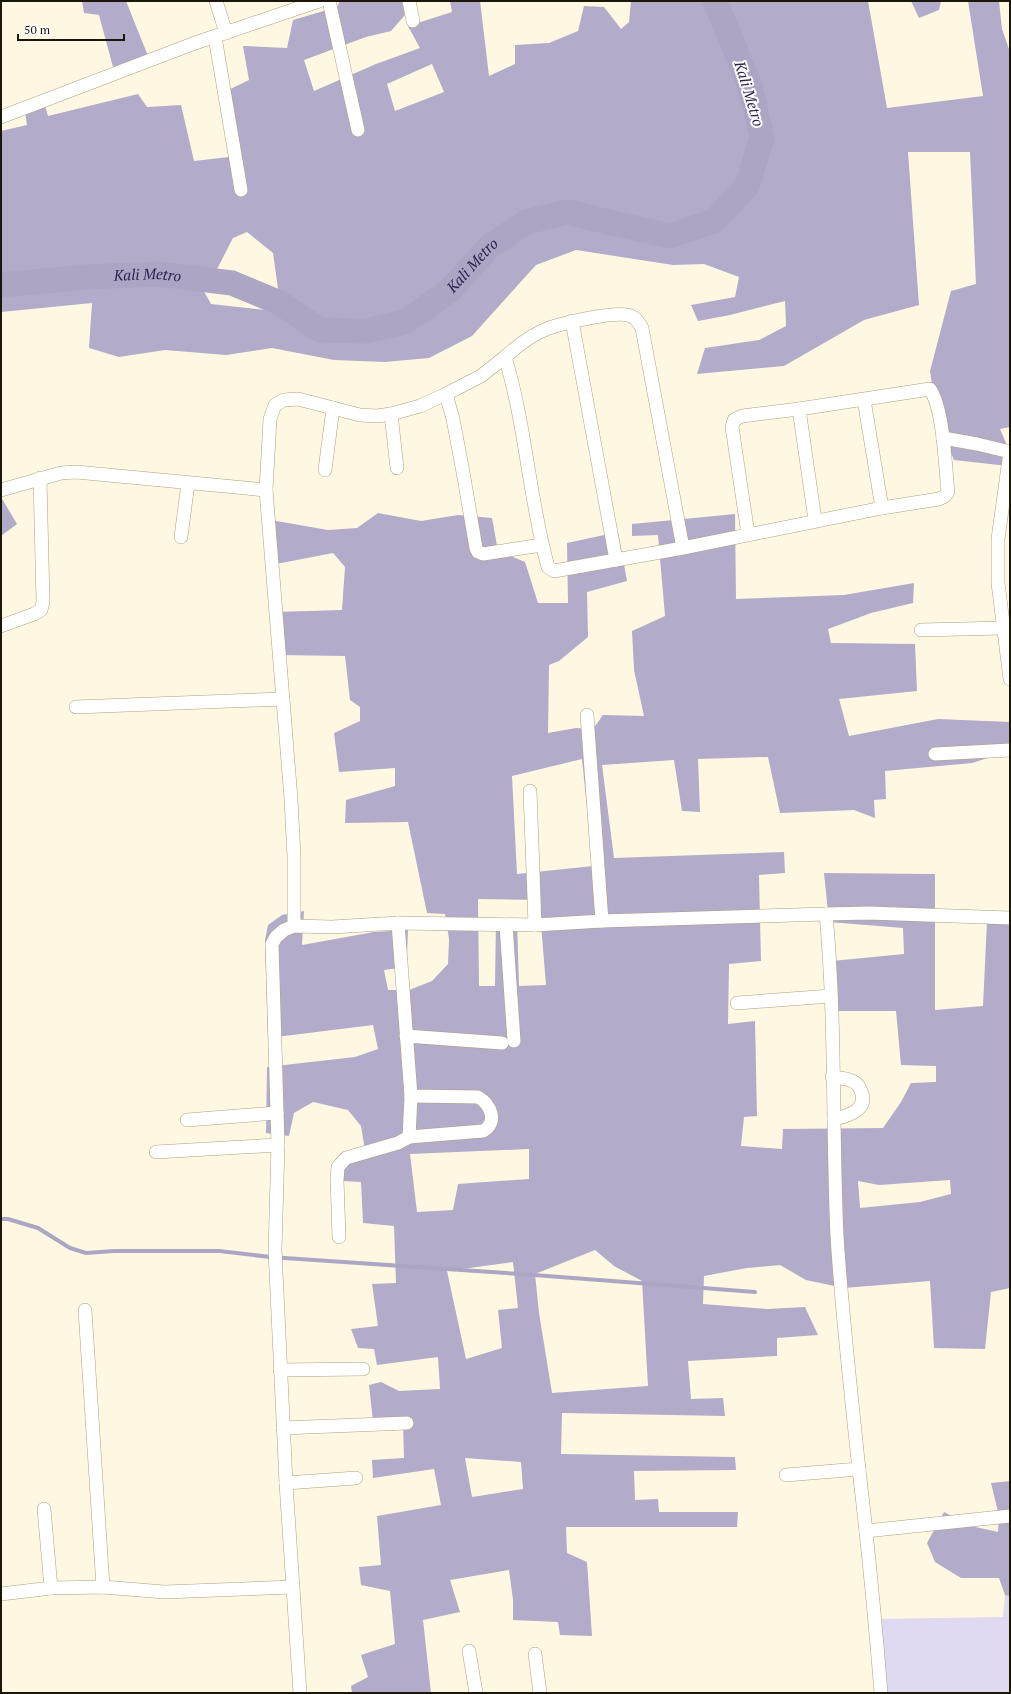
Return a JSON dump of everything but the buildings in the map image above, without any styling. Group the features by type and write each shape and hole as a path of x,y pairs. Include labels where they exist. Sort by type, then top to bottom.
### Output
{"street":[{"path":"216,1 241,190"},
{"path":"1,117 120,71 319,1"},
{"path":"330,1 358,130"},
{"path":"409,1 413,21"},
{"path":"294,926 294,857 266,490 270,419 275,405 284,400 298,399 360,415 377,416 391,414 420,406 481,376 491,370 514,349 548,328 599,317 631,316 637,320 642,328 683,548"},
{"path":"572,322 616,560"},
{"path":"505,357 511,376 522,428 542,545 548,567 554,571 683,548 815,520 939,499 945,496 948,492 943,438 934,396 930,389 864,400 742,416 734,420 732,427 748,534"},
{"path":"446,394 453,418 476,548 478,552 483,554 542,545"},
{"path":"864,400 882,508"},
{"path":"325,470 333,408"},
{"path":"799,409 815,520"},
{"path":"391,414 397,468"},
{"path":"943,438 1010,452 998,539 998,583 1010,679"},
{"path":"1,490 40,478 61,473 76,472 266,490"},
{"path":"1,626 41,610 43,602 40,478"},
{"path":"181,537 188,483"},
{"path":"921,630 1003,628"},
{"path":"76,708 283,699"},
{"path":"587,714 602,921"},
{"path":"935,754 1010,750"},
{"path":"530,791 535,925"},
{"path":"300,1693 286,1483 275,1250 278,1145 272,944 276,937 284,930 294,926 332,927 398,923 535,925 602,921 869,913 1010,918"},
{"path":"826,914 831,996 832,1077 842,1309 882,1693"},
{"path":"398,923 411,1096 409,1136"},
{"path":"406,1036 508,1042 506,924"},
{"path":"736,1003 831,996"},
{"path":"832,1077 854,1082 860,1087 863,1095 862,1103 858,1110 852,1114 834,1119"},
{"path":"339,1237 338,1167 346,1158 398,1143 409,1136 483,1130 490,1126 492,1114 484,1101 478,1097 411,1096"},
{"path":"187,1120 277,1113"},
{"path":"156,1152 278,1145"},
{"path":"85,1310 103,1587"},
{"path":"280,1370 363,1369"},
{"path":"283,1428 407,1423"},
{"path":"786,1475 859,1469"},
{"path":"286,1483 356,1478"},
{"path":"44,1508 51,1588"},
{"path":"866,1532 1010,1516"},
{"path":"1,1591 1,1594 51,1588 103,1587 164,1592 292,1587"},
{"path":"469,1651 476,1693"},
{"path":"535,1654 540,1693"}],"shaded area":[{"path":"82,1 126,1 148,56 113,67 99,15 84,13"},
{"path":"340,1 402,1 405,15 391,31 366,37 304,60 314,91 376,64 420,48 408,26 452,12 450,1 480,1 489,76 515,64 515,45 549,43 578,31 584,6 604,7 621,29 629,22 631,1 868,1 887,108 983,96 968,1 999,1 1002,29 1010,52 1010,427 1000,429 1010,452 1008,466 954,460 938,423 930,371 951,291 976,284 970,152 908,152 919,305 864,320 784,366 697,374 705,348 759,340 786,326 785,301 730,315 698,321 691,305 735,297 739,277 704,264 673,265 576,250 536,265 472,336 429,358 385,362 334,360 272,348 226,355 165,350 119,357 89,348 92,303 1,312 1,131 27,125 24,105 44,102 48,116 138,94 147,107 181,105 194,161 229,157 220,94 249,80 243,46 287,48 293,20 337,7","holes":["432,64 444,92 395,111 387,84","247,232 273,253 280,303 293,313 211,304 197,279 211,281 233,238","402,323 386,333 365,331"]},
{"path":"911,1 941,1 939,10 919,18"},
{"path":"1,497 17,524 1,536"},
{"path":"378,513 421,521 458,515 492,518 498,551 525,562 538,603 568,603 567,543 618,532 627,581 587,592 588,637 559,661 549,665 548,733 576,728 593,729 603,715 644,716 634,670 632,631 665,616 658,535 632,536 632,524 735,514 736,599 844,595 914,583 913,603 871,613 828,629 831,643 915,644 917,691 839,699 849,736 938,719 1010,722 1010,751 972,763 885,771 886,799 874,800 875,818 854,810 780,813 768,757 698,759 700,812 682,811 674,760 602,765 614,858 784,852 785,873 759,875 761,961 729,964 728,1024 755,1021 757,1116 744,1117 741,1146 782,1149 783,1129 883,1128 901,1102 911,1083 936,1082 936,1066 901,1065 896,1011 834,1011 832,961 904,954 903,928 829,922 824,873 935,874 935,1010 983,1006 987,921 1010,916 1010,1288 991,1292 985,1349 934,1348 930,1281 844,1288 806,1280 780,1265 747,1268 704,1276 703,1304 767,1309 805,1307 818,1335 777,1338 777,1356 688,1361 691,1399 723,1398 725,1416 562,1413 561,1454 735,1457 736,1470 634,1471 635,1500 658,1499 659,1512 738,1512 737,1527 566,1527 567,1553 587,1562 592,1636 560,1635 558,1622 513,1620 513,1600 509,1570 450,1580 460,1612 423,1620 431,1693 352,1693 351,1686 368,1677 361,1655 395,1644 390,1591 361,1585 359,1567 381,1565 377,1516 441,1505 434,1469 373,1478 372,1460 404,1458 403,1422 373,1421 369,1385 381,1382 399,1391 440,1389 438,1357 377,1365 374,1349 358,1348 351,1329 378,1326 372,1284 396,1283 394,1226 363,1223 361,1182 342,1181 340,1161 366,1156 361,1126 348,1110 313,1102 294,1113 289,1136 266,1133 267,1067 355,1057 378,1049 373,1025 268,1038 265,940 268,925 282,915 304,911 302,945 374,932 408,930 407,955 399,968 384,970 388,990 409,990 432,981 448,964 449,939 445,914 427,913 408,822 345,823 346,800 395,786 395,768 339,772 334,733 360,721 360,707 350,700 345,656 277,655 274,612 342,610 345,567 333,553 271,565 265,519 328,530 357,528","holes":["582,759 593,866 517,874 512,776","478,899 539,900 546,985 519,986 517,919 496,920 495,986 479,986","529,1149 529,1179 458,1184 453,1210 417,1212 410,1154","950,1180 951,1194 920,1202 860,1208 858,1181 879,1185","595,1250 614,1266 642,1281 648,1386 552,1393 539,1313 535,1274","513,1262 518,1308 498,1310 502,1348 466,1359 447,1271","465,1458 521,1462 523,1489 472,1497"]},
{"path":"1010,1481 1010,1596 1005,1595 999,1578 961,1578 935,1562 927,1543 944,1512 971,1526 998,1532 999,1516 991,1483"},
{"path":"1005,1595 1010,1596 1010,1693 882,1693 876,1619 1003,1617"}],"waterway":[{"name":"Kali Metro","path":"1,285 87,277 158,274 232,283 280,303 320,330 366,331 405,322 449,291 490,246 526,222 568,212 670,236 714,221 747,186 762,137 749,83 715,1"},
{"path":"1,1219 8,1219 38,1228 70,1248 86,1253 114,1251 219,1251 270,1257 755,1292"}]}
